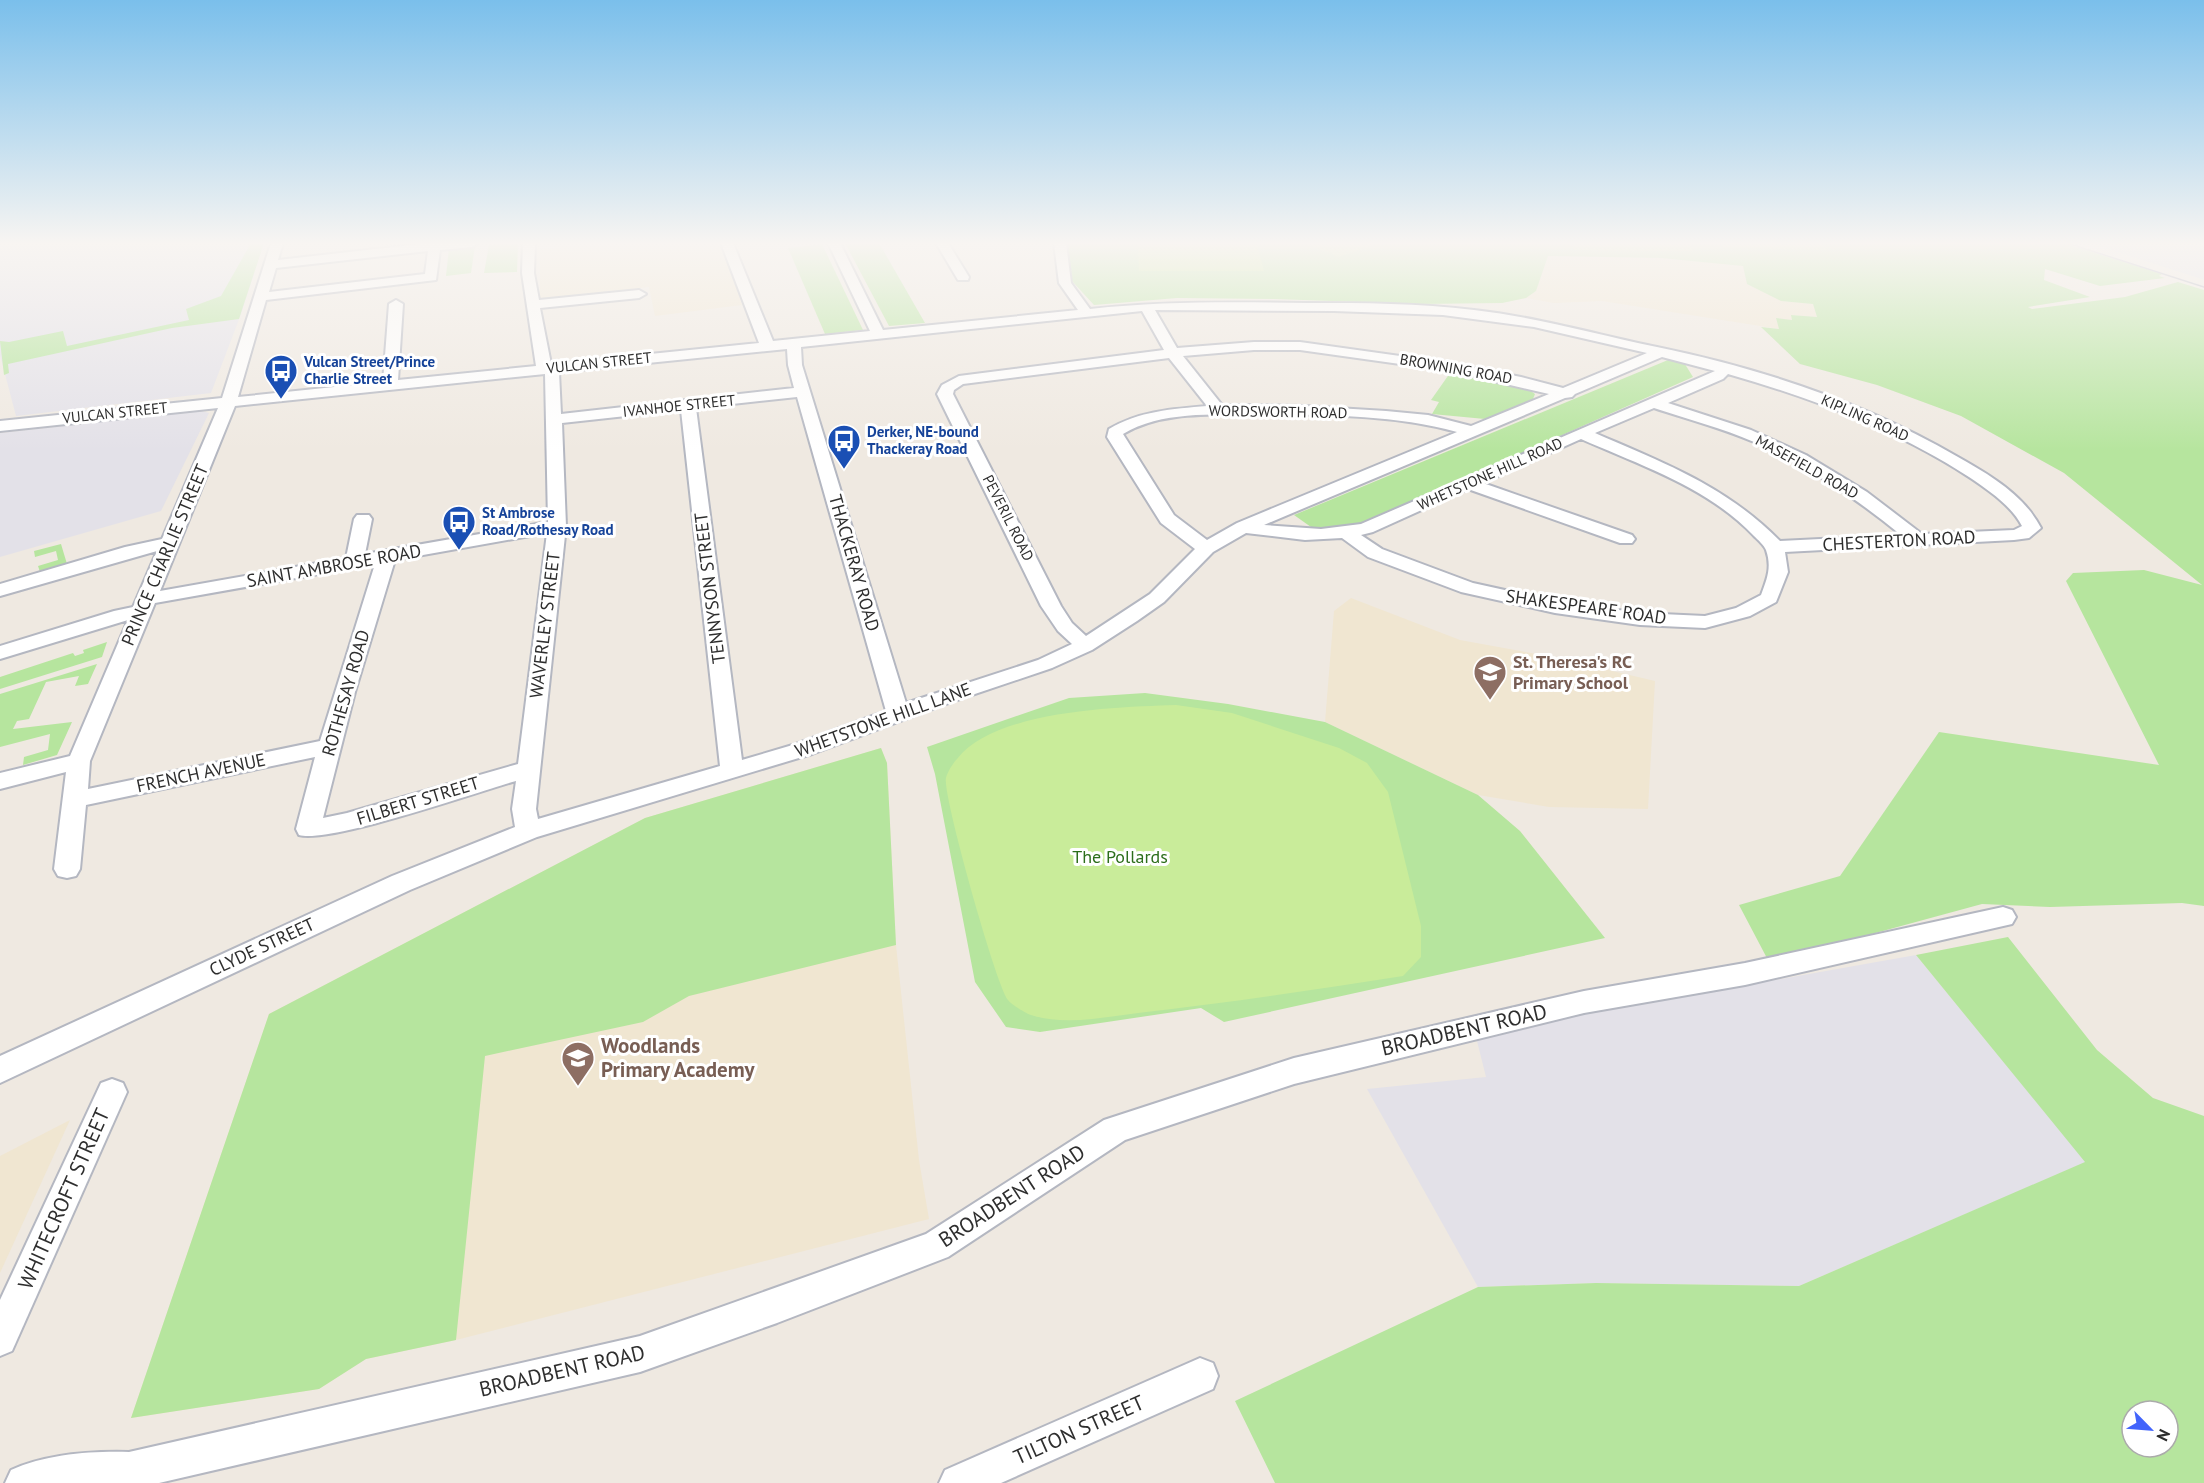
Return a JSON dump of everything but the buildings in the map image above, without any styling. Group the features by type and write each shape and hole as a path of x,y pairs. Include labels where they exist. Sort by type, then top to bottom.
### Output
{"street":[{"name":"PRINCE CHARLIE STREET","path":"67,868 79,761 229,401 257,312"},
{"path":"390,385 395,312"},
{"name":"WAVERLEY STREET","path":"528,831 524,810 557,526 552,372 543,365 535,312"},
{"path":"754,312 767,345"},
{"path":"867,312 878,334"},
{"name":"VULCAN STREET","path":"0,426 1084,312"},
{"path":"1149,312 1173,353 1218,410"},
{"name":"VULCAN STREET","path":"1451,312 1559,328 1662,352"},
{"name":"THACKERAY ROAD","path":"794,342 795,365 898,714"},
{"name":"BROWNING ROAD","path":"951,385 968,377 1173,353 1254,346 1300,346 1450,367 1521,381 1567,394"},
{"path":"1206,548 1243,527 1567,394 1662,352"},
{"name":"KIPLING ROAD","path":"1662,352 1726,368 1838,404 1924,444 1961,465 2011,502 2031,524 2030,531 2023,534"},
{"name":"WHETSTONE HILL ROAD","path":"1243,527 1281,534 1347,533 1367,528 1581,433 1718,376 1726,368"},
{"name":"PEVERIL ROAD","path":"951,385 945,394 1052,606 1065,627 1085,646"},
{"name":"IVANHOE STREET","path":"555,419 803,392"},
{"name":"MASEFIELD ROAD","path":"1653,403 1758,438 1795,457 1877,506 1917,539"},
{"name":"TENNYSON STREET","path":"688,405 732,771"},
{"name":"WORDSWORTH ROAD","path":"1206,548 1167,519 1115,437 1115,432 1126,422 1142,418 1218,410 1314,409 1412,418 1443,423 1474,432"},
{"path":"1581,433 1660,467 1716,496 1753,524 1775,547"},
{"path":"1469,484 1626,539"},
{"path":"354,563 363,519"},
{"name":"SAINT AMBROSE ROAD","path":"0,653 121,615 143,605 557,526"},
{"name":"SHAKESPEARE ROAD","path":"1347,533 1375,553 1468,588 1555,607 1640,619 1705,622 1743,612 1768,598 1779,572 1775,547"},
{"name":"CHESTERTON ROAD","path":"1775,547 2023,534"},
{"path":"0,590 132,551 168,543"},
{"name":"WHETSTONE HILL LANE","path":"528,831 804,749 1045,664 1085,646 1157,598 1206,548"},
{"name":"ROTHESAY ROAD","path":"308,829 329,747 386,558"},
{"name":"FRENCH AVENUE","path":"74,800 329,747"},
{"path":"0,782 79,761"},
{"name":"FILBERT STREET","path":"308,829 347,822 528,769"},
{"name":"CLYDE STREET","path":"0,1070 390,888 528,831"},
{"name":"BROADBENT ROAD","path":"24,1483 92,1470 126,1477 651,1350 777,1306 936,1246 1115,1130 1294,1071 1584,1002 1745,974 2003,916"},
{"name":"WHITECROFT STREET","path":"0,1339 112,1092"},
{"name":"TILTON STREET","path":"958,1483 1200,1376"}],"shaded area":[{"path":"0,312 242,312 211,393 16,416 0,355"},
{"path":"654,312 685,312 655,316"},
{"path":"1673,312 1816,312 1817,317 1792,315 1792,320 1776,318 1779,329"},
{"path":"201,411 209,413 161,511 0,557 0,433"},
{"name":"St. Theresa's RC Primary School","path":"1351,598 1460,640 1553,657 1655,681 1648,809 1549,807 1478,795 1325,722 1334,611"},
{"name":"Woodlands Primary Academy","path":"881,748 887,763 896,945 919,1160 929,1219 456,1340 366,1359 319,1389 131,1418 269,1014 645,818"},
{"path":"1916,955 2086,1162 1799,1286 1596,1283 1478,1287 1367,1089 1486,1077 1475,1033"},
{"path":"70,1120 0,1273 0,1156"}],"green space":[{"path":"187,312 241,312 239,319 172,328 8,364 9,373 4,375 0,341 9,342 63,331 67,346 189,320"},
{"path":"816,312 855,312 863,330 825,334"},
{"path":"882,312 919,312 925,323 889,326"},
{"path":"1816,312 2204,312 2204,906 2182,903 2050,907 1982,904 1769,962 1739,905 1840,876 1939,732 2159,765 2066,581 2073,573 2144,570 2202,585 2064,473 1961,416 1877,385 1800,364 1761,327 1779,329 1776,318 1792,320 1791,315 1817,317"},
{"path":"1668,360 1683,361 1693,377 1364,523 1341,527 1311,527 1294,515"},
{"path":"1450,373 1528,389 1535,394 1533,399 1485,419 1432,414 1439,402 1431,400"},
{"path":"61,544 67,564 40,572 38,566 58,560 56,551 35,557 34,551"},
{"path":"107,642 102,657 0,689 0,677 73,653 75,656 84,653 83,650"},
{"path":"97,664 88,684 75,686 79,676 46,682 29,719 17,721 13,729 72,722 57,755 23,765 24,757 48,750 50,734 0,747 0,694"},
{"name":"The Pollards","path":"1145,693 1228,704 1325,722 1478,795 1520,831 1605,938 1224,1022 1201,1008 1040,1032 1006,1027 975,982 935,774 927,747 1069,698"},
{"name":"The Pollards","path":"1176,705 1232,713 1339,748 1367,763 1388,792 1421,926 1421,957 1403,976 1238,1001 1084,1020 1057,1020 1031,1015 1008,1000 982,929 952,818 946,778 950,768 975,743 999,730 1028,721 1091,710"},
{"name":"Woodlands Primary Academy","path":"881,748 887,763 896,945 689,996 643,1022 485,1056 456,1340 366,1359 319,1389 131,1418 269,1014 645,818"},
{"path":"2008,937 2097,1050 2153,1098 2204,1116 2204,1483 1275,1483 1235,1401 1478,1287 1596,1283 1799,1286 2085,1162 1916,955"}],"place":[{"name":"Vulcan Street/Prince Charlie Street","path":"281,400"},
{"name":"Derker, NE-bound Thackeray Road","path":"844,470"},
{"name":"St Ambrose Road/Rothesay Road","path":"459,551"},
{"name":"St. Theresa's RC Primary School","path":"1490,701"},
{"name":"Woodlands Primary Academy","path":"578,1087"}]}
